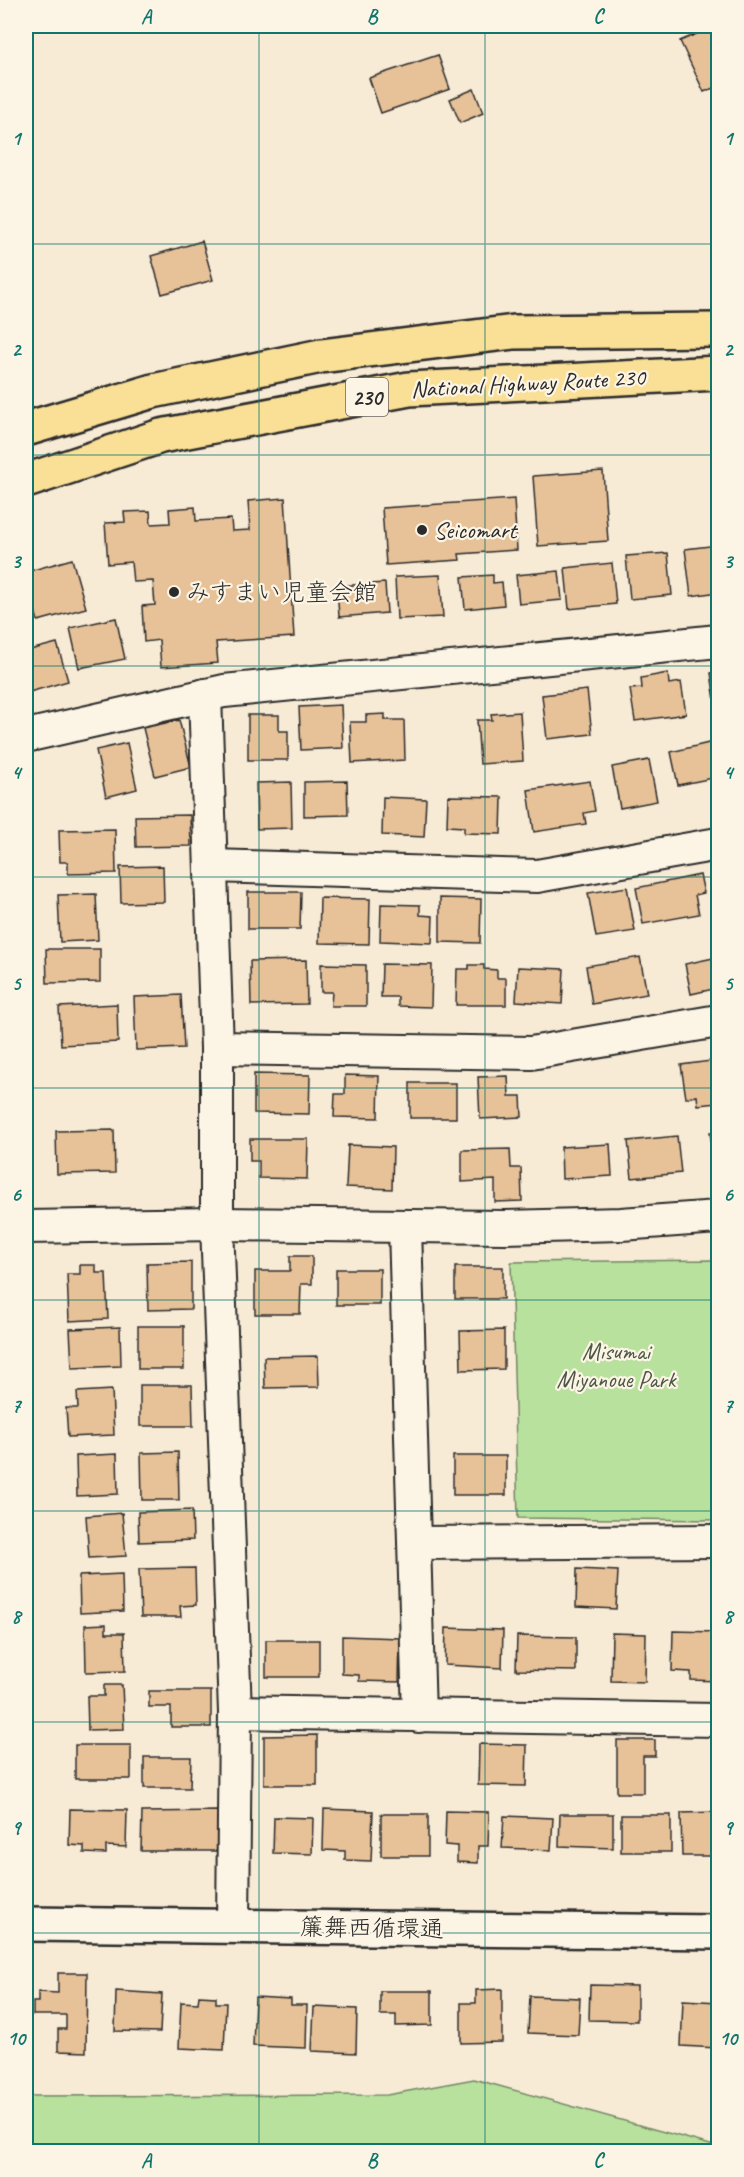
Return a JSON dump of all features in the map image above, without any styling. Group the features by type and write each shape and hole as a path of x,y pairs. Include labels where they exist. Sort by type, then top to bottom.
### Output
{"highway":[{"name":"National Highway Route 230","path":"26,429 153,391 321,356 514,332 718,330"},
{"name":"National Highway Route 230","path":"26,481 161,436 409,389 718,373"}],"street":[{"path":"26,736 224,691 718,641"},
{"path":"205,695 217,1048 217,1224 235,1712 233,1926"},
{"path":"211,866 537,876 718,844"},
{"path":"217,1048 531,1053 718,1021"},
{"path":"26,1227 217,1224 405,1227 621,1224 718,1217"},
{"path":"405,1227 419,1716"},
{"path":"415,1543 718,1541"},
{"path":"235,1712 718,1720"},
{"name":"簾舞西循環通","path":"26,1924 718,1932"}],"green space":[{"name":"Misumai Miyanoue Park","path":"718,1260 718,1520 518,1518 511,1262"},
{"path":"474,2079 718,2147 718,2151 26,2151 26,2096 387,2095"}],"building":[{"path":"711,28 718,45 718,86 704,92 680,41"},
{"path":"438,55 450,89 381,113 369,78"},
{"path":"474,89 483,113 460,123 450,99"},
{"path":"202,241 213,280 162,294 151,256"},
{"path":"603,471 608,541 538,546 533,476"},
{"path":"285,498 294,637 216,642 218,663 161,667 159,640 144,642 142,606 155,605 153,581 133,582 131,562 108,564 105,523 125,522 124,512 150,511 151,524 170,523 169,509 195,507 196,521 231,519 232,531 250,530 248,501"},
{"path":"514,499 517,550 459,554 460,560 386,565 382,508"},
{"path":"718,545 718,592 691,596 685,549"},
{"path":"668,553 672,595 630,599 626,556"},
{"path":"72,559 86,608 38,621 26,580 26,572"},
{"path":"612,563 616,604 569,609 565,568"},
{"path":"559,571 562,600 519,604 516,575"},
{"path":"440,575 443,617 397,619 395,577"},
{"path":"493,575 493,583 502,582 504,605 465,609 462,577"},
{"path":"385,583 387,613 339,617 337,586"},
{"path":"116,618 125,659 79,668 70,628"},
{"path":"57,643 68,681 26,693 26,651"},
{"path":"718,672 718,722 711,673"},
{"path":"668,673 669,684 681,682 686,714 635,721 630,689 642,688 641,678"},
{"path":"587,690 592,734 547,739 542,695"},
{"path":"341,705 343,748 301,750 299,707"},
{"path":"520,712 523,761 480,764 477,720 492,720 491,714"},
{"path":"385,714 385,720 404,720 405,760 352,763 350,722 366,722 366,715"},
{"path":"248,715 279,715 279,731 288,731 288,760 248,760"},
{"path":"179,720 191,767 155,776 143,728"},
{"path":"713,742 718,777 678,785 671,752"},
{"path":"127,743 137,789 106,797 96,750"},
{"path":"649,760 657,801 620,808 612,767"},
{"path":"347,781 348,815 304,816 304,782"},
{"path":"590,781 595,811 584,813 586,824 534,832 528,790"},
{"path":"291,782 292,828 257,829 256,783"},
{"path":"448,796 502,797 501,834 464,833 464,827 447,826"},
{"path":"383,797 426,799 424,837 382,835"},
{"path":"190,815 191,846 136,847 135,816"},
{"path":"115,829 116,873 68,874 68,862 60,862 59,830"},
{"path":"163,866 164,902 121,903 120,867"},
{"path":"700,875 704,893 695,895 699,914 643,924 636,888"},
{"path":"627,887 635,931 596,937 588,893"},
{"path":"248,892 301,892 300,929 248,929"},
{"path":"96,894 98,940 60,942 58,895"},
{"path":"320,898 370,899 369,944 319,943"},
{"path":"440,898 481,899 480,943 440,942"},
{"path":"381,904 420,905 420,915 433,916 432,943 380,941"},
{"path":"46,949 100,949 100,982 47,983"},
{"path":"640,957 647,994 592,1004 586,966"},
{"path":"718,957 718,988 691,994 685,964"},
{"path":"306,960 307,1004 251,1005 250,961"},
{"path":"321,964 366,965 366,1006 331,1006 332,992 321,992"},
{"path":"382,964 432,965 431,1007 398,1006 398,997 381,997"},
{"path":"469,965 484,965 484,969 497,970 497,978 506,978 506,1005 456,1005 457,969 469,969"},
{"path":"518,967 564,969 562,1004 516,1001"},
{"path":"181,995 184,1048 136,1050 134,997"},
{"path":"117,1004 118,1042 61,1045 59,1007"},
{"path":"718,1060 718,1103 698,1105 697,1096 686,1098 681,1065"},
{"path":"254,1074 310,1075 309,1114 254,1113"},
{"path":"345,1075 379,1076 378,1118 334,1117 335,1094 345,1094"},
{"path":"508,1076 509,1096 521,1096 522,1117 480,1119 478,1077"},
{"path":"410,1083 456,1083 456,1118 410,1118"},
{"path":"114,1130 115,1173 57,1174 56,1131"},
{"path":"718,1131 718,1171 715,1171 710,1132"},
{"path":"677,1136 681,1173 632,1178 628,1141"},
{"path":"250,1139 308,1139 307,1179 259,1178 259,1161 250,1161"},
{"path":"610,1144 612,1176 562,1179 561,1147"},
{"path":"348,1145 393,1147 392,1189 346,1187"},
{"path":"510,1149 511,1168 521,1168 522,1201 495,1202 495,1180 462,1182 462,1150"},
{"path":"290,1256 312,1256 312,1284 301,1284 300,1314 255,1314 255,1271 290,1271"},
{"path":"191,1262 191,1309 148,1310 147,1263"},
{"path":"80,1265 96,1265 96,1273 106,1273 108,1319 69,1321 67,1274 80,1274"},
{"path":"455,1267 503,1267 503,1299 455,1299"},
{"path":"336,1269 380,1269 380,1305 336,1305"},
{"path":"138,1326 184,1326 184,1369 138,1369"},
{"path":"120,1327 121,1366 72,1368 70,1329"},
{"path":"504,1330 504,1369 461,1370 460,1331"},
{"path":"318,1356 319,1387 265,1388 264,1357"},
{"path":"140,1385 192,1385 193,1426 140,1426"},
{"path":"112,1390 114,1435 68,1437 66,1408 78,1408 77,1392"},
{"path":"178,1452 179,1500 142,1500 141,1453"},
{"path":"117,1454 118,1494 77,1496 76,1456"},
{"path":"453,1456 506,1456 506,1495 453,1495"},
{"path":"192,1510 193,1540 139,1542 138,1512"},
{"path":"122,1513 126,1556 89,1558 86,1516"},
{"path":"195,1568 196,1605 180,1606 181,1617 141,1617 139,1569"},
{"path":"577,1569 618,1571 616,1609 576,1607"},
{"path":"122,1574 123,1611 80,1613 79,1576"},
{"path":"106,1624 106,1633 124,1633 125,1671 86,1672 85,1625"},
{"path":"446,1628 503,1630 502,1668 445,1665"},
{"path":"673,1631 718,1632 718,1681 691,1680 691,1672 672,1671"},
{"path":"612,1633 646,1634 645,1682 611,1681"},
{"path":"342,1636 400,1638 399,1682 359,1681 359,1675 342,1674"},
{"path":"517,1636 576,1637 576,1671 516,1670"},
{"path":"266,1640 319,1640 319,1677 266,1677"},
{"path":"104,1685 122,1685 124,1729 88,1730 87,1696 104,1696"},
{"path":"149,1691 211,1691 211,1727 171,1727 171,1707 149,1707"},
{"path":"317,1735 317,1785 264,1785 264,1736"},
{"path":"617,1740 655,1740 655,1756 643,1756 643,1793 617,1793"},
{"path":"479,1744 527,1745 526,1786 478,1785"},
{"path":"75,1745 131,1745 131,1779 75,1779"},
{"path":"144,1757 191,1757 190,1788 144,1788"},
{"path":"70,1809 127,1810 126,1847 106,1846 106,1854 84,1853 84,1846 69,1845"},
{"path":"324,1809 373,1811 371,1861 345,1860 345,1851 323,1850"},
{"path":"218,1811 218,1851 141,1851 142,1812"},
{"path":"446,1811 489,1812 488,1846 478,1846 478,1863 457,1862 457,1846 445,1845"},
{"path":"718,1812 718,1856 682,1856 681,1813"},
{"path":"381,1814 428,1814 428,1856 381,1856"},
{"path":"560,1814 613,1814 613,1848 559,1846"},
{"path":"621,1815 671,1815 671,1852 621,1852"},
{"path":"504,1816 553,1818 551,1850 502,1848"},
{"path":"274,1817 313,1818 312,1854 273,1853"},
{"path":"58,1973 87,1973 86,2052 58,2051 58,2029 66,2029 66,2015 33,2015 33,2002 38,2002 38,1992 58,1993"},
{"path":"590,1985 637,1986 637,2021 589,2020"},
{"path":"502,1989 502,2042 461,2043 461,2003 476,2003 476,1990"},
{"path":"116,1991 162,1994 160,2032 115,2031"},
{"path":"380,1991 432,1991 432,2025 396,2026 396,2015 380,2015"},
{"path":"199,1996 216,1997 216,2003 226,2003 224,2050 179,2048 181,2002 198,2003"},
{"path":"530,1996 580,1998 578,2035 528,2033"},
{"path":"255,1997 291,1999 291,2005 307,2005 306,2048 253,2046"},
{"path":"683,2000 718,2002 717,2048 681,2046"},
{"path":"314,2007 357,2009 356,2053 312,2051"}],"place":[{"name":"Seicomart","path":"422,530"},
{"name":"みすまい児童会館","path":"174,592"}]}
